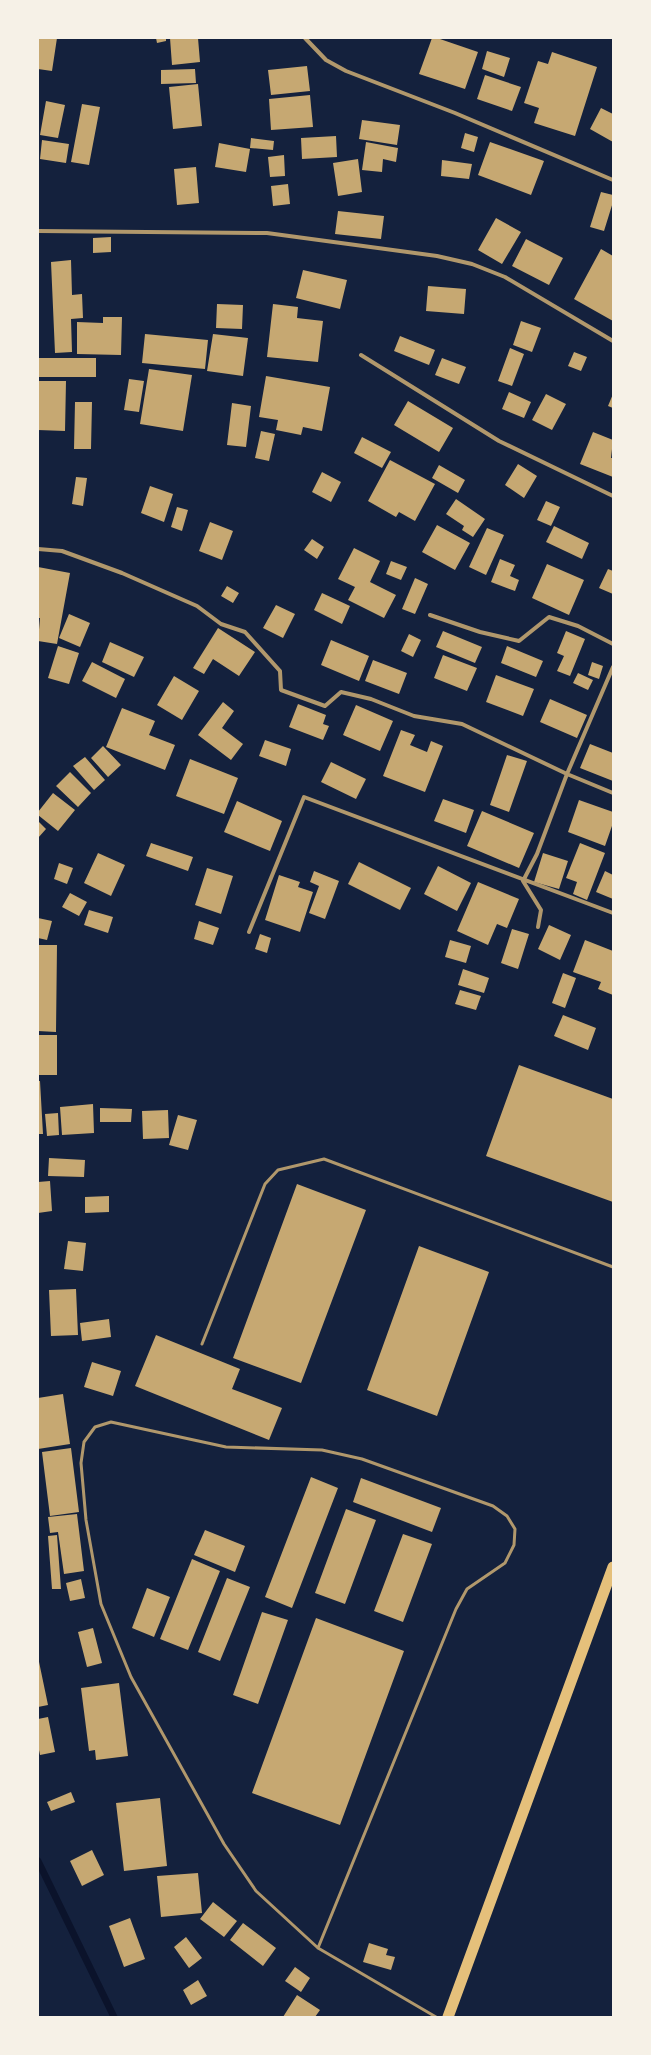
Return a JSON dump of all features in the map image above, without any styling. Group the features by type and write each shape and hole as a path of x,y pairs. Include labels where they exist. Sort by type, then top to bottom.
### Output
{"highway":[{"path":"448,2017 613,1567"}],"street":[{"path":"305,38 326,60 346,71 456,113 613,180"},
{"path":"38,231 267,233 437,256 472,264 505,277 613,341"},
{"path":"361,355 499,441 613,496"},
{"path":"38,549 62,551 122,573 197,606 221,624 245,632 280,671 280,690 325,706 341,692 371,699 414,716 462,724 567,774 613,792"},
{"path":"430,615 480,632 519,641 549,617 578,626 613,644"},
{"path":"523,881 537,854 567,774 613,667"},
{"path":"249,932 304,797 613,914"},
{"path":"523,881 541,910 538,927"}],"lane":[{"path":"202,1344 265,1184 278,1170 324,1159 613,1267"},
{"path":"318,1948 456,1609 467,1589 505,1563 514,1545 515,1529 507,1516 493,1506 362,1459 322,1450 226,1447 111,1422 95,1427 84,1442 81,1463 86,1520 100,1604 131,1677 224,1844 256,1891 318,1948 436,2017"}],"building":[{"path":"38,38 57,38 52,71 38,69"},
{"path":"156,38 166,38 166,41 157,43"},
{"path":"170,38 198,38 200,62 172,65"},
{"path":"432,38 437,38 478,52 465,89 419,74"},
{"path":"487,51 510,58 504,77 482,69"},
{"path":"552,52 597,67 575,136 534,123 539,108 524,103 538,61 548,64"},
{"path":"307,66 310,91 271,95 268,70"},
{"path":"195,69 196,83 161,84 161,70"},
{"path":"485,75 521,87 512,111 477,99"},
{"path":"198,84 202,126 173,129 169,87"},
{"path":"310,95 313,127 271,130 269,99"},
{"path":"46,101 65,105 58,138 40,135"},
{"path":"82,104 100,107 89,165 71,162"},
{"path":"601,108 613,114 613,142 590,129"},
{"path":"362,120 400,125 397,145 359,139"},
{"path":"465,133 478,137 474,152 461,148"},
{"path":"336,136 337,157 302,159 301,138"},
{"path":"251,138 274,141 273,150 250,148"},
{"path":"42,140 69,144 66,163 40,159"},
{"path":"366,142 398,148 396,162 383,159 382,172 362,170"},
{"path":"490,142 544,161 531,195 478,175"},
{"path":"219,143 250,149 246,172 215,167"},
{"path":"284,155 285,176 270,177 268,157"},
{"path":"358,159 362,192 338,196 333,163"},
{"path":"442,160 472,164 469,179 441,176"},
{"path":"196,167 199,203 177,205 174,169"},
{"path":"288,184 290,204 273,206 271,186"},
{"path":"601,192 613,195 613,202 604,231 590,227"},
{"path":"338,211 384,216 381,239 335,234"},
{"path":"496,218 521,232 502,264 478,250"},
{"path":"111,237 111,252 93,253 93,238"},
{"path":"526,239 563,258 549,285 512,266"},
{"path":"601,249 613,256 613,321 574,299"},
{"path":"71,260 72,295 82,294 83,318 71,319 72,352 55,353 51,262"},
{"path":"303,270 347,280 340,309 296,298"},
{"path":"428,286 466,289 464,314 426,311"},
{"path":"217,304 243,305 242,329 216,328"},
{"path":"273,304 298,307 297,318 323,321 318,362 267,357"},
{"path":"103,317 122,317 121,355 77,354 77,322 103,323"},
{"path":"521,321 541,328 532,352 513,345"},
{"path":"145,334 208,340 205,369 142,363"},
{"path":"213,334 248,338 243,376 207,371"},
{"path":"400,336 435,350 429,365 394,351"},
{"path":"510,348 524,354 512,386 498,381"},
{"path":"574,352 587,357 581,371 568,366"},
{"path":"38,358 96,358 96,377 38,377"},
{"path":"442,358 466,367 459,384 435,375"},
{"path":"149,369 192,375 183,431 140,424"},
{"path":"266,376 330,387 322,431 303,427 301,435 276,430 278,420 259,417"},
{"path":"129,379 144,381 139,412 124,410"},
{"path":"38,381 66,381 65,431 38,430"},
{"path":"509,392 531,402 524,418 502,409"},
{"path":"546,394 566,404 552,430 532,420"},
{"path":"613,394 613,408 608,406"},
{"path":"408,401 453,428 439,452 394,425"},
{"path":"75,402 92,402 91,449 74,449"},
{"path":"232,403 251,406 246,447 227,445"},
{"path":"261,431 275,434 269,461 255,458"},
{"path":"593,432 613,440 611,458 613,458 613,477 580,464"},
{"path":"362,437 391,452 382,468 354,453"},
{"path":"390,460 435,484 415,521 399,512 396,517 368,501"},
{"path":"518,464 537,476 524,498 505,485"},
{"path":"439,465 465,480 458,493 432,478"},
{"path":"322,472 341,482 331,502 312,492"},
{"path":"76,477 87,478 83,506 72,504"},
{"path":"150,486 173,494 164,522 141,513"},
{"path":"456,499 485,519 473,537 462,530 464,526 446,514"},
{"path":"546,501 560,507 551,526 537,520"},
{"path":"177,507 188,510 182,531 171,527"},
{"path":"210,522 233,531 222,560 199,551"},
{"path":"437,525 470,543 455,570 422,552"},
{"path":"554,526 589,543 582,559 546,542"},
{"path":"487,528 504,535 486,575 469,567"},
{"path":"312,539 324,547 317,559 304,550"},
{"path":"354,548 380,561 370,582 396,595 384,618 348,600 355,587 338,579"},
{"path":"500,559 515,565 510,576 519,580 515,591 491,582"},
{"path":"391,561 407,567 401,580 386,574"},
{"path":"547,564 584,580 569,615 532,598"},
{"path":"38,567 70,573 57,644 38,641 40,618 38,618"},
{"path":"608,569 613,571 613,594 599,588"},
{"path":"415,578 428,584 415,614 402,609"},
{"path":"227,586 239,593 233,603 221,596"},
{"path":"322,593 350,606 342,624 314,610"},
{"path":"276,605 295,614 283,638 263,628"},
{"path":"69,614 90,623 80,647 59,638"},
{"path":"218,628 255,652 239,676 213,659 204,674 193,668"},
{"path":"443,631 482,647 475,663 436,647"},
{"path":"566,631 585,639 570,676 557,671 564,656 557,653"},
{"path":"409,634 421,640 413,657 401,651"},
{"path":"331,640 369,656 359,681 321,665"},
{"path":"110,642 144,657 134,677 102,662"},
{"path":"58,646 79,653 69,684 48,678"},
{"path":"507,646 543,661 536,677 501,663"},
{"path":"443,655 477,668 467,691 434,678"},
{"path":"373,660 407,673 399,694 365,681"},
{"path":"92,662 125,679 116,698 82,681"},
{"path":"592,662 603,666 599,679 588,675"},
{"path":"578,673 593,680 588,690 573,683"},
{"path":"496,675 534,689 523,716 486,702"},
{"path":"174,676 199,691 182,720 157,705"},
{"path":"550,699 587,715 577,738 540,722"},
{"path":"223,702 234,711 222,728 243,744 231,760 198,735"},
{"path":"298,704 326,715 323,724 329,726 323,740 289,727"},
{"path":"356,705 393,721 380,751 343,735"},
{"path":"122,708 155,721 149,735 175,745 165,770 106,747"},
{"path":"401,730 415,735 410,745 427,752 431,741 443,746 425,792 383,776"},
{"path":"265,740 291,749 286,766 259,756"},
{"path":"590,744 613,753 613,781 580,768"},
{"path":"103,746 121,765 108,777 91,758"},
{"path":"507,755 527,761 509,812 490,805"},
{"path":"85,757 105,780 94,790 73,766"},
{"path":"190,759 238,778 224,814 176,796"},
{"path":"331,762 366,779 356,799 321,782"},
{"path":"70,772 91,793 78,807 56,786"},
{"path":"53,793 75,810 58,831 38,815 38,812"},
{"path":"443,799 474,810 466,833 434,821"},
{"path":"579,800 613,812 613,823 605,846 568,832"},
{"path":"237,801 282,821 270,851 224,832"},
{"path":"482,811 534,833 519,868 467,846"},
{"path":"38,821 46,829 38,838"},
{"path":"151,843 193,857 188,871 146,856"},
{"path":"580,843 605,853 587,900 573,894 577,882 566,878"},
{"path":"98,853 125,865 111,896 84,883"},
{"path":"543,853 568,861 559,889 534,882"},
{"path":"359,862 411,888 400,910 348,884"},
{"path":"59,863 73,868 67,884 54,879"},
{"path":"438,866 471,883 457,911 424,894"},
{"path":"207,868 233,876 221,914 195,905"},
{"path":"314,871 339,881 325,919 309,913 319,886 310,882"},
{"path":"605,871 613,875 613,899 596,892"},
{"path":"279,875 300,882 298,887 313,892 300,932 265,920"},
{"path":"478,882 519,899 507,928 497,924 488,945 457,931"},
{"path":"70,893 87,902 79,916 62,907"},
{"path":"89,910 113,917 108,933 84,925"},
{"path":"38,918 52,921 47,940 38,938"},
{"path":"199,921 219,928 213,945 194,939"},
{"path":"549,925 571,935 560,960 538,949"},
{"path":"512,929 529,934 518,969 501,963"},
{"path":"260,934 271,938 267,953 255,949"},
{"path":"450,940 471,946 466,963 445,957"},
{"path":"585,940 613,951 613,995 598,989 601,982 573,972"},
{"path":"38,945 57,945 56,1032 38,1031"},
{"path":"463,969 489,978 484,993 458,985"},
{"path":"563,973 576,978 565,1008 552,1003"},
{"path":"460,990 481,996 476,1010 455,1004"},
{"path":"563,1015 596,1028 588,1050 554,1036"},
{"path":"38,1035 57,1035 57,1075 38,1075"},
{"path":"519,1065 613,1099 613,1202 486,1156"},
{"path":"38,1081 40,1081 43,1134 38,1134"},
{"path":"93,1104 94,1133 62,1135 60,1107"},
{"path":"100,1108 132,1109 131,1122 100,1122"},
{"path":"168,1110 169,1138 143,1139 142,1111"},
{"path":"58,1113 59,1135 47,1136 45,1114"},
{"path":"178,1115 197,1120 188,1150 169,1145"},
{"path":"49,1158 85,1160 84,1177 48,1176"},
{"path":"50,1181 52,1211 38,1213 38,1182"},
{"path":"297,1184 366,1210 301,1383 233,1358"},
{"path":"109,1196 109,1212 85,1213 85,1197"},
{"path":"68,1241 86,1243 83,1271 64,1269"},
{"path":"419,1246 489,1272 437,1416 367,1390"},
{"path":"76,1289 78,1335 51,1336 49,1290"},
{"path":"109,1319 111,1337 82,1341 80,1323"},
{"path":"156,1335 240,1369 232,1389 282,1408 269,1440 135,1386"},
{"path":"92,1362 121,1371 113,1396 84,1387"},
{"path":"63,1394 70,1444 38,1449 38,1398"},
{"path":"71,1448 79,1512 50,1516 42,1452"},
{"path":"311,1477 338,1488 292,1608 265,1597"},
{"path":"361,1478 441,1508 432,1532 353,1502"},
{"path":"346,1509 376,1520 345,1604 315,1593"},
{"path":"77,1514 84,1571 64,1574 58,1532 50,1533 48,1517"},
{"path":"205,1530 245,1546 235,1572 194,1555"},
{"path":"403,1534 432,1544 403,1622 374,1611"},
{"path":"57,1535 61,1589 52,1589 48,1536"},
{"path":"192,1559 220,1571 188,1650 160,1639"},
{"path":"227,1578 250,1587 220,1661 198,1652"},
{"path":"81,1579 85,1598 70,1601 66,1583"},
{"path":"147,1588 170,1597 154,1637 132,1628"},
{"path":"262,1612 288,1620 258,1704 233,1695"},
{"path":"316,1618 404,1651 340,1825 252,1793"},
{"path":"93,1628 102,1663 87,1667 78,1632"},
{"path":"38,1657 48,1705 38,1707"},
{"path":"119,1683 128,1756 96,1760 95,1750 89,1751 81,1688"},
{"path":"48,1717 55,1752 40,1755 38,1745 38,1719"},
{"path":"71,1792 75,1802 51,1811 47,1802"},
{"path":"160,1798 167,1866 124,1871 116,1803"},
{"path":"92,1850 104,1875 82,1886 70,1861"},
{"path":"198,1873 202,1913 161,1917 157,1876"},
{"path":"213,1902 237,1921 224,1937 200,1919"},
{"path":"130,1918 145,1959 124,1967 109,1926"},
{"path":"243,1923 276,1948 263,1966 230,1940"},
{"path":"186,1937 202,1958 189,1968 174,1947"},
{"path":"369,1943 388,1949 386,1955 395,1957 391,1970 363,1962"},
{"path":"295,1967 310,1978 301,1992 285,1981"},
{"path":"198,1980 207,1996 191,2005 183,1990"},
{"path":"297,1995 320,2010 315,2017 283,2017"}],"waterway":[{"path":"38,1861 114,2017"}]}
